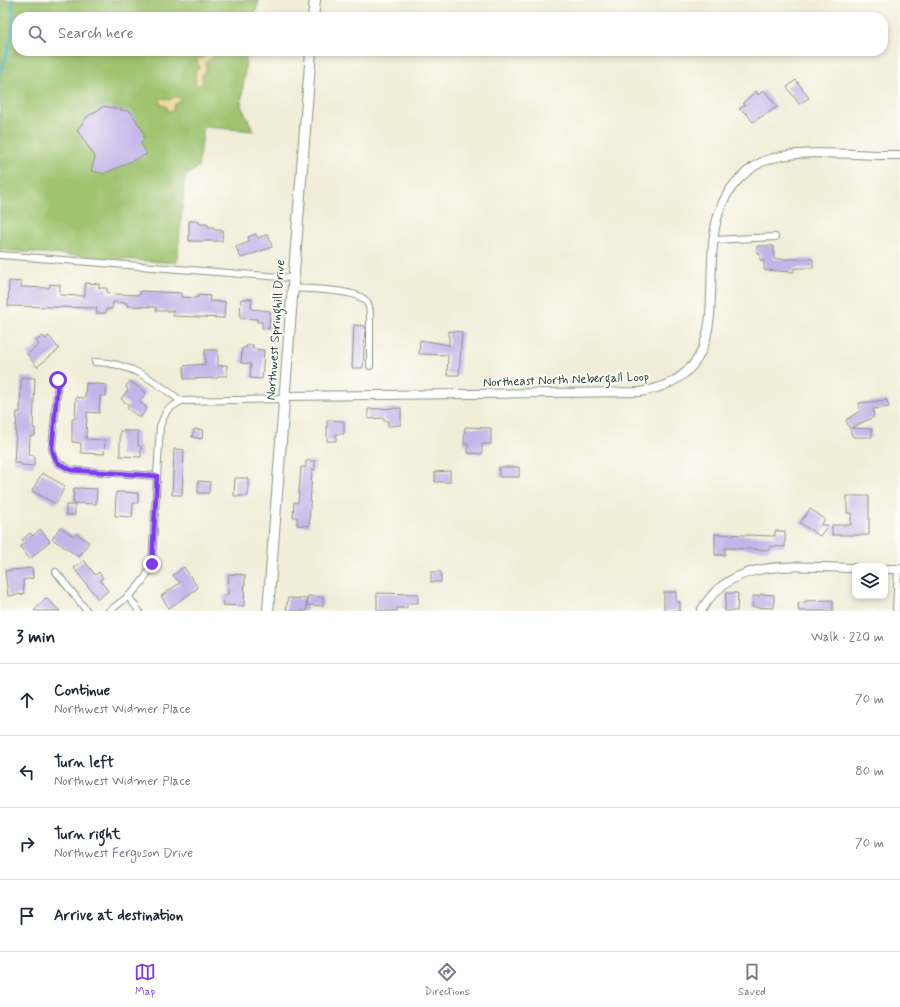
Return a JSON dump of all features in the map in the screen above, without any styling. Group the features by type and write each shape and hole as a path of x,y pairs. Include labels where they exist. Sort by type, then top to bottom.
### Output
{"main road":[{"path":"314,12 315,0"},
{"name":"Northwest Springhill Drive","path":"268,611 311,56"}],"street":[{"name":"Northeast North Nebergall Loop","path":"284,397 640,392 657,389 683,375 690,368 704,348 711,315 713,240 724,198 732,186 744,174 763,162 787,155 900,155"},
{"path":"713,240 775,237"},
{"path":"0,255 292,283 355,294 366,300 370,309 370,366"},
{"path":"95,362 110,362 131,369 156,381 180,401"},
{"path":"58,380 52,448 58,463 71,470 157,476"},
{"path":"109,611 128,596 148,575 152,564 159,438 162,417 171,407 180,401 284,397"},
{"path":"701,611 707,600 722,585 731,579 752,570 780,568 852,568"},
{"path":"888,569 899,569 896,611"},
{"path":"56,572 87,611"},
{"path":"128,596 139,611"}],"green space":[{"path":"0,0 259,0 255,12 12,12 12,56 246,56 241,106 254,131 204,127 198,167 185,177 177,263 0,250"}],"sand":[{"path":"204,56 214,56 206,62 206,70 202,75 203,83 201,85 196,85 195,72 200,67 196,59"},
{"path":"174,97 178,97 181,100 174,105 173,111 168,111 166,106 160,104 160,100 162,98 170,100"}],"building":[{"path":"796,80 809,98 799,104 787,87"},
{"path":"764,90 777,107 753,122 746,113 739,109 745,105 743,103 756,91 758,95"},
{"path":"104,106 131,112 144,133 144,139 141,143 147,154 104,174 91,171 95,157 77,130 87,117"},
{"path":"189,221 199,221 199,224 208,224 208,227 214,227 214,230 223,230 222,241 189,241"},
{"path":"256,234 258,238 268,234 272,247 241,258 236,247 249,242 248,237"},
{"path":"757,246 774,246 774,259 813,259 813,268 794,268 794,272 764,270 764,261 760,260 760,254 757,253"},
{"path":"9,281 21,282 21,287 49,288 50,284 60,285 60,295 85,296 85,283 99,284 99,288 107,288 107,292 113,294 140,295 140,291 181,293 181,297 197,298 198,295 210,296 209,301 225,302 224,318 173,316 174,311 156,311 156,307 127,306 127,303 113,302 112,309 106,309 106,313 96,313 97,308 8,306"},
{"path":"241,299 252,299 251,309 270,311 269,329 262,328 262,322 257,322 257,319 240,318"},
{"path":"354,325 365,326 363,368 352,368"},
{"path":"449,331 462,332 459,375 447,375 448,355 419,354 420,340 449,345"},
{"path":"43,336 45,339 49,336 59,349 37,367 27,354 39,345 36,341"},
{"path":"247,345 253,345 253,349 264,350 262,379 250,378 251,364 241,363 242,348 246,348"},
{"path":"205,350 218,350 218,366 227,365 227,376 218,376 218,378 184,379 184,366 205,364"},
{"path":"21,377 35,378 33,428 35,428 35,436 30,436 29,455 35,456 34,466 14,463 17,412 20,412"},
{"path":"130,381 146,393 139,402 147,408 140,418 127,408 129,405 121,399 128,390 126,386"},
{"path":"86,383 106,385 106,396 100,396 99,413 87,412 86,439 105,440 104,454 81,453 81,443 72,442 72,419 75,419 76,397 85,398"},
{"path":"887,400 889,407 873,409 874,417 851,428 872,429 872,437 853,437 846,420 860,411 859,403"},
{"path":"401,408 401,425 388,426 388,421 384,421 384,418 368,419 368,409"},
{"path":"327,420 344,421 344,434 336,434 336,441 327,441"},
{"path":"465,427 491,428 491,444 482,444 482,454 468,453 468,444 464,444"},
{"path":"194,429 203,430 202,439 192,437"},
{"path":"120,431 138,431 138,446 141,446 141,457 120,456"},
{"path":"174,449 184,450 182,495 172,495"},
{"path":"306,461 315,461 315,470 312,469 309,526 297,525 297,517 293,517 294,502 298,503 301,467 306,467"},
{"path":"499,467 519,467 519,477 499,477"},
{"path":"450,471 450,482 435,482 435,472"},
{"path":"42,473 65,486 56,504 32,491"},
{"path":"235,478 248,478 248,496 234,496"},
{"path":"198,481 210,482 209,493 198,493"},
{"path":"74,488 97,489 96,504 73,503"},
{"path":"116,492 138,493 138,503 133,503 132,517 115,516"},
{"path":"847,496 869,496 869,535 832,535 832,525 851,525 851,513 847,513"},
{"path":"66,505 75,505 75,515 66,515"},
{"path":"810,509 825,519 821,525 828,525 820,536 800,523"},
{"path":"60,527 74,536 76,533 89,542 79,557 52,539"},
{"path":"40,529 50,541 30,559 20,547 25,543 22,540 30,533 33,536"},
{"path":"775,531 785,531 785,547 770,546 770,550 725,548 725,555 715,555 715,534 775,536"},
{"path":"84,560 95,575 99,572 103,578 100,580 108,591 98,599 74,568"},
{"path":"184,567 198,588 169,608 161,596 180,583 173,575"},
{"path":"32,568 33,578 23,580 24,594 8,596 5,571"},
{"path":"431,572 441,572 441,582 431,582"},
{"path":"229,574 245,575 244,606 223,605 224,595 228,595"},
{"path":"664,592 676,592 676,602 680,602 680,611 664,611"},
{"path":"377,593 418,594 418,603 407,603 407,608 397,608 397,611 377,611"},
{"path":"726,593 738,593 737,611 725,611"},
{"path":"760,594 774,595 774,608 752,607 753,596 760,596"},
{"path":"308,596 323,597 323,606 307,605"},
{"path":"46,598 60,611 34,611"},
{"path":"288,598 307,599 307,611 286,611"},
{"path":"833,600 833,611 799,611 798,603 805,603 805,601"}],"waterway":[{"path":"12,0 13,12"},
{"path":"0,73 7,55 12,28"}],"route":[{"path":"58,380 52,448 58,463 64,468 71,470 157,476 154,551 152,564"}]}
